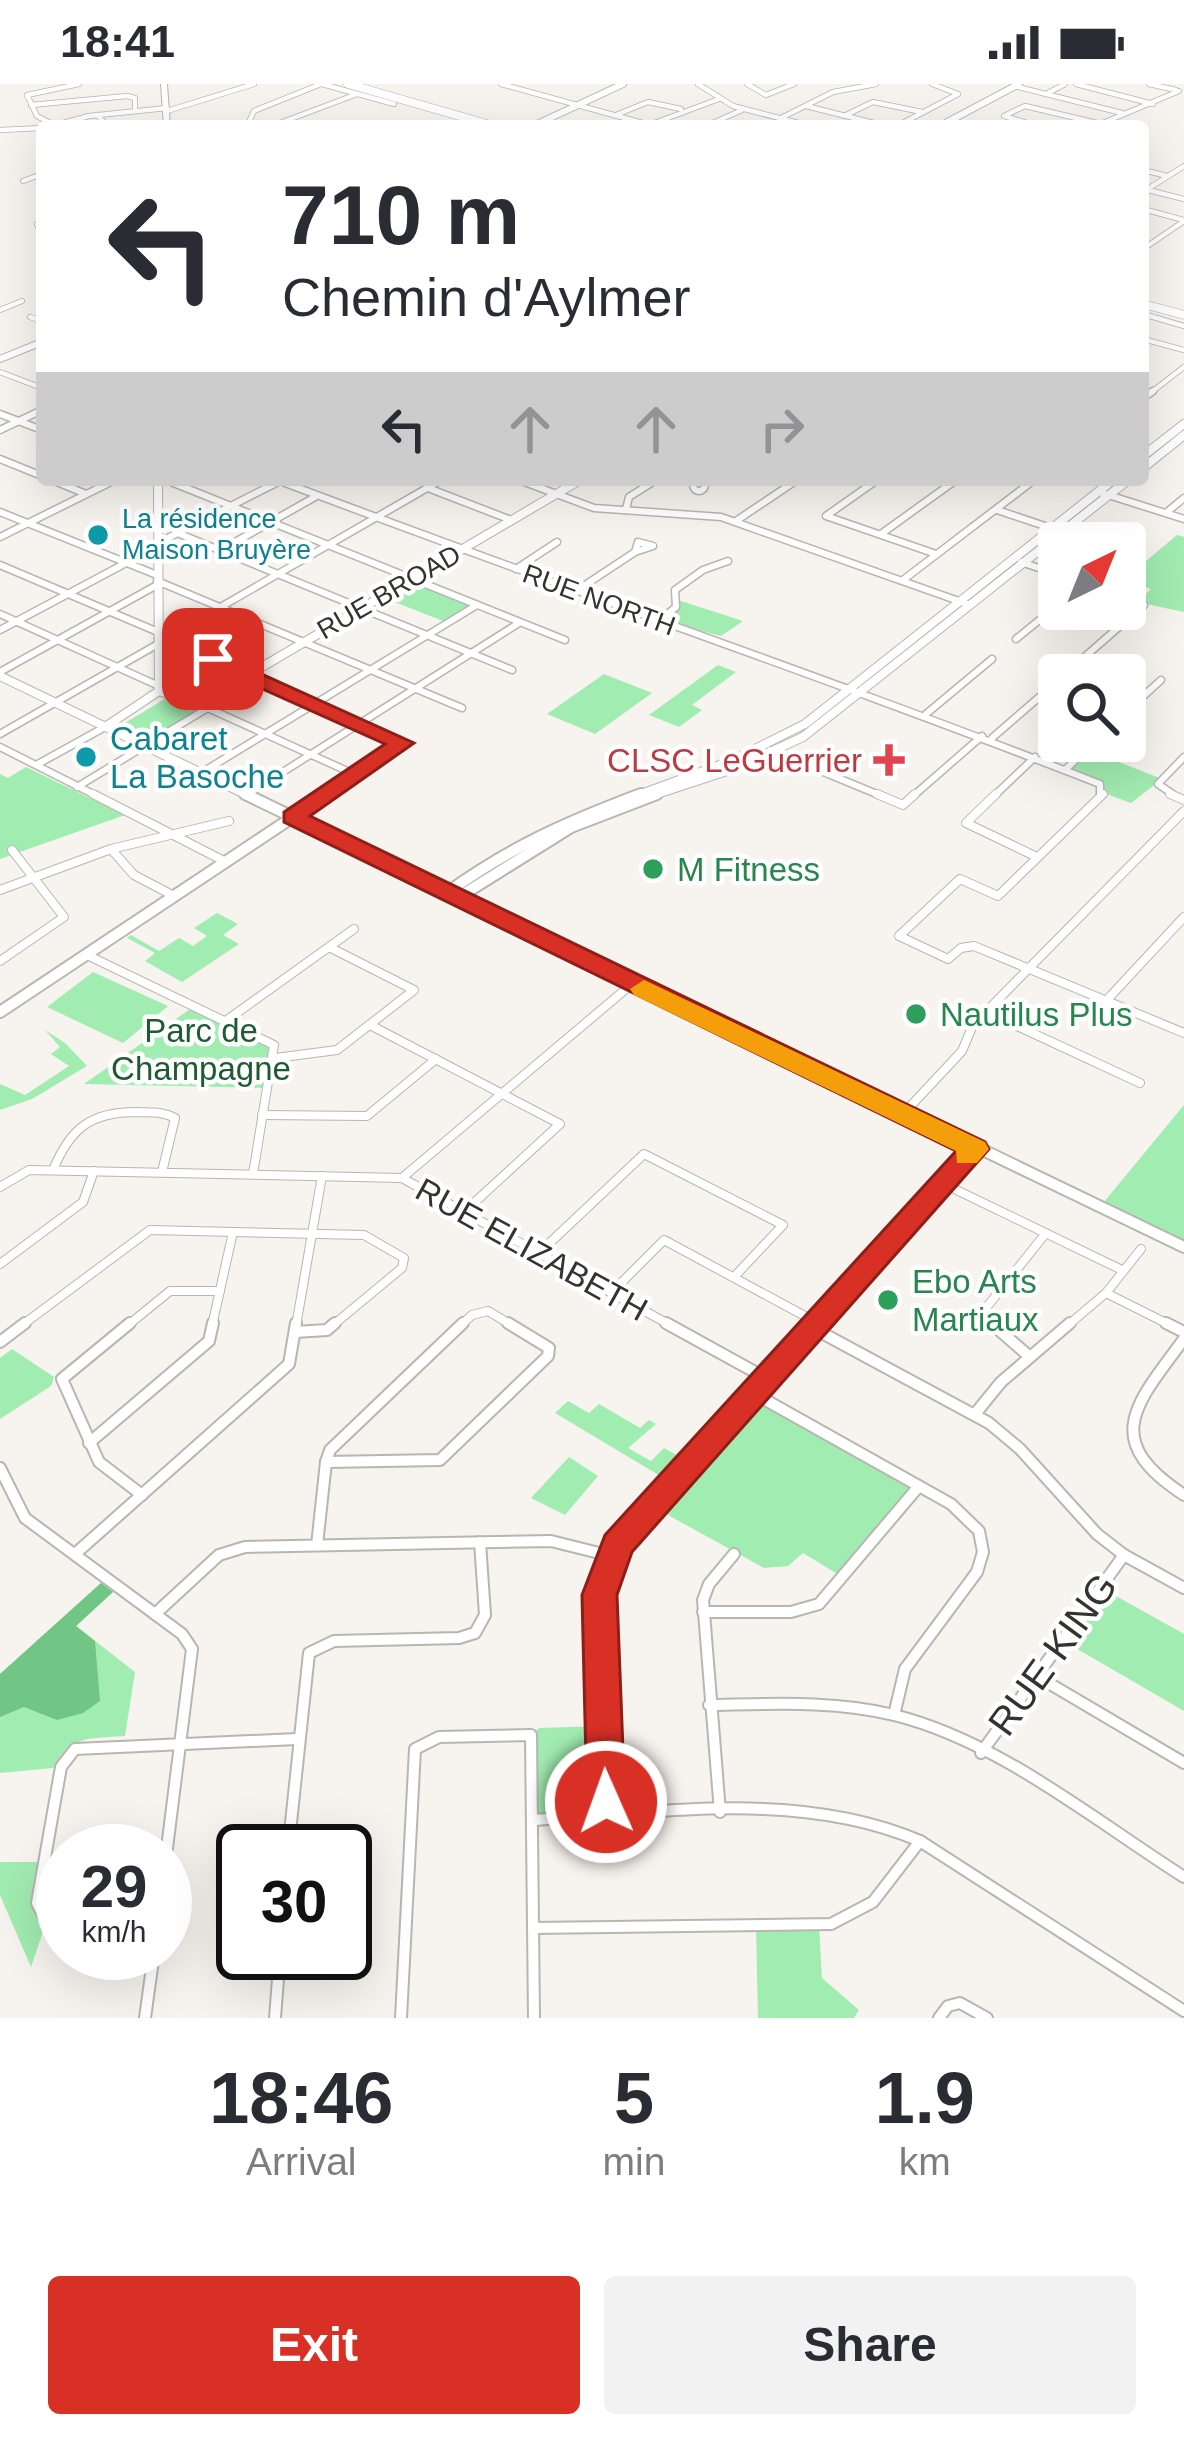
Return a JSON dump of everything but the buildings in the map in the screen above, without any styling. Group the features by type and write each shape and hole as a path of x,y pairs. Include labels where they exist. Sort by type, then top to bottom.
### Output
{"highway":[{"path":"347,84 473,120"},
{"path":"361,84 486,120"},
{"path":"1149,303 1184,312"}],"main road":[{"path":"167,84 167,120"},
{"path":"537,120 623,84"},
{"path":"951,120 1013,85"},
{"path":"544,120 573,105"},
{"path":"0,359 36,346"},
{"path":"1149,458 1184,424"},
{"path":"1149,460 1184,435"},
{"path":"159,689 156,545 161,486"},
{"name":"RUE BROAD","path":"203,706 304,641 570,486"},
{"path":"1104,493 1109,486"},
{"path":"1068,522 1116,486"},
{"path":"965,603 1012,559 1038,543"},
{"path":"454,894 535,844 601,814 775,752 1038,549"},
{"path":"0,674 729,1031 1184,1247"},
{"path":"159,689 203,706"},
{"path":"105,727 159,689"},
{"path":"454,894 505,851 547,829 763,747 857,689"},
{"path":"0,1012 292,817"},
{"path":"494,872 478,896 509,922"}],"street":[{"path":"43,120 28,93 80,84"},
{"path":"77,120 167,110 254,84"},
{"path":"251,120 256,110 321,84 394,104"},
{"path":"501,84 629,120"},
{"path":"698,84 743,109 788,120"},
{"path":"748,84 766,95 794,84"},
{"path":"780,118 833,92 876,84"},
{"path":"909,120 958,94 932,84"},
{"path":"1046,94 1065,84"},
{"path":"1076,84 1154,104"},
{"path":"1148,84 1182,91"},
{"path":"1013,85 1121,113"},
{"path":"1108,120 1182,91"},
{"path":"290,120 356,94"},
{"path":"31,105 127,96 135,98 135,110"},
{"path":"662,120 720,99"},
{"path":"615,116 648,102 684,110"},
{"path":"844,116 873,102 923,113"},
{"path":"806,106 861,120"},
{"path":"1015,120 1004,117 1025,106 1080,120"},
{"path":"719,120 743,109"},
{"path":"96,115 101,120"},
{"path":"0,130 36,128"},
{"path":"1149,188 1184,166"},
{"path":"1149,171 1168,176"},
{"path":"23,181 36,176"},
{"path":"1149,192 1184,199"},
{"path":"1149,211 1184,220"},
{"path":"1149,245 1184,220"},
{"path":"0,310 22,301"},
{"path":"1149,316 1184,326"},
{"path":"30,317 36,320"},
{"path":"1149,342 1184,350"},
{"path":"1149,393 1184,367"},
{"path":"0,372 36,386"},
{"path":"0,430 36,413"},
{"path":"0,414 36,428"},
{"path":"0,459 36,474"},
{"path":"67,486 88,494"},
{"path":"0,538 104,486"},
{"path":"178,486 565,640"},
{"path":"0,630 271,486"},
{"name":"RUE NORTH","path":"293,486 1066,769"},
{"path":"0,734 430,486"},
{"path":"535,486 594,508 709,514 735,521 965,603"},
{"path":"626,509 629,496 646,486"},
{"path":"735,521 788,486"},
{"path":"869,486 826,516 936,554"},
{"path":"880,535 948,486"},
{"path":"902,580 1026,486"},
{"path":"427,488 511,520"},
{"path":"1104,493 1184,519"},
{"path":"220,550 317,496"},
{"path":"1166,513 1184,498"},
{"path":"996,509 1038,523"},
{"path":"0,512 462,708"},
{"path":"180,533 512,670"},
{"path":"515,570 557,542"},
{"path":"573,592 635,552"},
{"path":"1012,559 1038,568"},
{"path":"658,622 676,607 675,590 703,570 728,561"},
{"path":"0,565 402,743 292,817"},
{"path":"0,674 157,581"},
{"path":"201,773 477,605"},
{"path":"0,614 159,689"},
{"path":"1016,639 1038,621"},
{"path":"247,795 520,622"},
{"path":"1088,654 1116,630"},
{"path":"925,715 992,659"},
{"path":"1146,694 1161,680"},
{"path":"763,747 903,805 1038,696"},
{"path":"203,706 357,775"},
{"name":"RUE BROAD","path":"77,787 203,706"},
{"path":"37,765 105,727"},
{"path":"0,747 226,862"},
{"path":"1035,757 966,824 1037,857"},
{"path":"1184,758 1158,784 1164,792 1184,800"},
{"path":"1073,762 1066,769 1105,790 998,896 960,880 899,936 948,958 974,946 1184,1033"},
{"path":"902,1114 962,1051 973,1025 1184,811"},
{"path":"0,890 111,849 229,821"},
{"path":"111,849 134,875 174,896"},
{"path":"0,961 64,917 12,850"},
{"path":"1105,1002 1184,916"},
{"path":"227,1020 354,929"},
{"path":"275,1058 328,1057 414,990 329,947"},
{"path":"87,955 274,1045 253,1174"},
{"path":"402,1178 633,983"},
{"path":"987,1012 1140,1082"},
{"path":"372,1026 555,1119 560,1127 464,1212"},
{"path":"262,1115 367,1116 436,1059"},
{"path":"52,1170 66,1135 93,1114 166,1113 175,1118 162,1172"},
{"path":"606,1817 598,1616 611,1556 625,1534 975,1149"},
{"path":"538,1253 644,1154 783,1225 734,1277"},
{"name":"RUE ELIZABETH","path":"0,1187 22,1172 52,1170 402,1178 766,1378"},
{"path":"0,1264 83,1202 94,1172"},
{"path":"75,1554 284,1370 322,1176"},
{"path":"942,1183 1122,1270"},
{"path":"0,1342 144,1232 369,1236 405,1262 328,1330 295,1332"},
{"path":"88,1443 204,1348 233,1232"},
{"path":"1030,1357 992,1327 986,1308 1046,1233"},
{"path":"611,1293 664,1240 975,1414 1020,1449 1097,1534 1124,1555 1184,1588"},
{"path":"975,1414 1030,1357 1106,1293 1142,1249"},
{"path":"142,1495 102,1467 62,1386 65,1376 170,1291 220,1291"},
{"path":"1106,1293 1184,1335 1136,1405 1131,1420 1145,1462 1159,1479 1184,1495"},
{"path":"317,1545 326,1462 334,1445 477,1312 488,1311 549,1348 548,1356 440,1460 326,1462"},
{"path":"753,1393 919,1486 968,1516 979,1531 983,1552 977,1572 905,1669 894,1715"},
{"path":"0,1468 22,1514 182,1634 192,1649 170,1824"},
{"path":"703,1612 791,1612 819,1604 919,1486"},
{"path":"291,1824 306,1659 319,1645 459,1639 481,1628 485,1616 480,1542"},
{"path":"155,1614 225,1551 564,1542 611,1556"},
{"path":"720,1812 703,1612 706,1589 734,1554"},
{"name":"RUE KING","path":"981,1753 1124,1555"},
{"path":"1035,1676 1184,1763"},
{"path":"710,1705 812,1705 894,1715 981,1753 1184,1877"},
{"path":"401,2018 415,1749 439,1737 531,1736 534,2018"},
{"path":"52,1824 64,1760 75,1749 298,1739"},
{"path":"532,1820 720,1812 808,1813 871,1822 920,1841 1184,2011"},
{"path":"533,1928 831,1924 873,1902 920,1841"},
{"path":"145,2018 150,1980"},
{"path":"275,2018 278,1980"},
{"path":"939,2018 948,2006 960,2003 986,2018"}],"green space":[{"path":"1177,535 1184,537 1184,612 1146,604 1151,589 1146,587 1146,561"},
{"path":"414,582 474,607 448,623 387,599"},
{"path":"678,600 743,621 721,636 671,623 667,619 679,608"},
{"path":"718,665 736,672 692,705 702,710 679,727 649,715"},
{"path":"604,674 652,693 595,734 547,714"},
{"path":"168,697 199,709 148,740 120,726"},
{"path":"1073,762 1119,762 1162,779 1131,803 1104,793 1100,784 1066,769"},
{"path":"26,767 125,815 0,859 0,774 8,778"},
{"path":"217,913 238,924 223,935 239,944 182,982 145,961 155,953 127,938 131,935 159,951 179,938 193,946 207,936 194,928"},
{"path":"93,972 168,1006 123,1043 47,1007"},
{"name":"Parc de Champagne","path":"197,1004 270,1042 267,1088 84,1084"},
{"path":"45,1030 87,1066 32,1099 0,1110 0,1084 25,1095 69,1066 51,1054 60,1047"},
{"path":"1184,1105 1184,1247 1099,1208"},
{"path":"12,1349 54,1377 51,1386 0,1419 0,1358"},
{"path":"753,1393 919,1486 844,1578 803,1553 788,1566 764,1568 650,1505"},
{"path":"568,1401 589,1413 599,1404 640,1428 649,1420 656,1424 628,1448 651,1461 664,1448 680,1457 662,1477 555,1413"},
{"path":"569,1457 598,1476 565,1515 531,1498"},
{"path":"101,1583 113,1592 76,1626 135,1672 125,1736 83,1740 68,1749 53,1768 0,1773 0,1674"},
{"path":"101,1583 113,1592 76,1626 95,1641 100,1701 83,1713 57,1720 24,1707 0,1717 0,1674"},
{"path":"1100,1587 1184,1634 1184,1711 1060,1639"},
{"path":"603,1726 606,1817 532,1820 531,1735 539,1728"},
{"path":"0,1862 36,1862 36,1952 31,1967 0,1895"},
{"path":"756,1926 819,1926 822,1978 859,2010 854,2018 758,2018"}],"slow traffic":[{"path":"644,989 975,1149 967,1156"}],"place":[{"name":"La résidence Maison Bruyère","path":"98,535"},
{"name":"Cabaret La Basoche","path":"86,757"},
{"name":"CLSC LeGuerrier","path":"889,760"},
{"name":"M Fitness","path":"653,869"},
{"name":"Nautilus Plus","path":"916,1014"},
{"name":"Ebo Arts Martiaux","path":"888,1300"}],"route":[{"path":"213,659 402,743 292,817 975,1149 617,1545 606,1567 598,1616 606,1802"}]}
